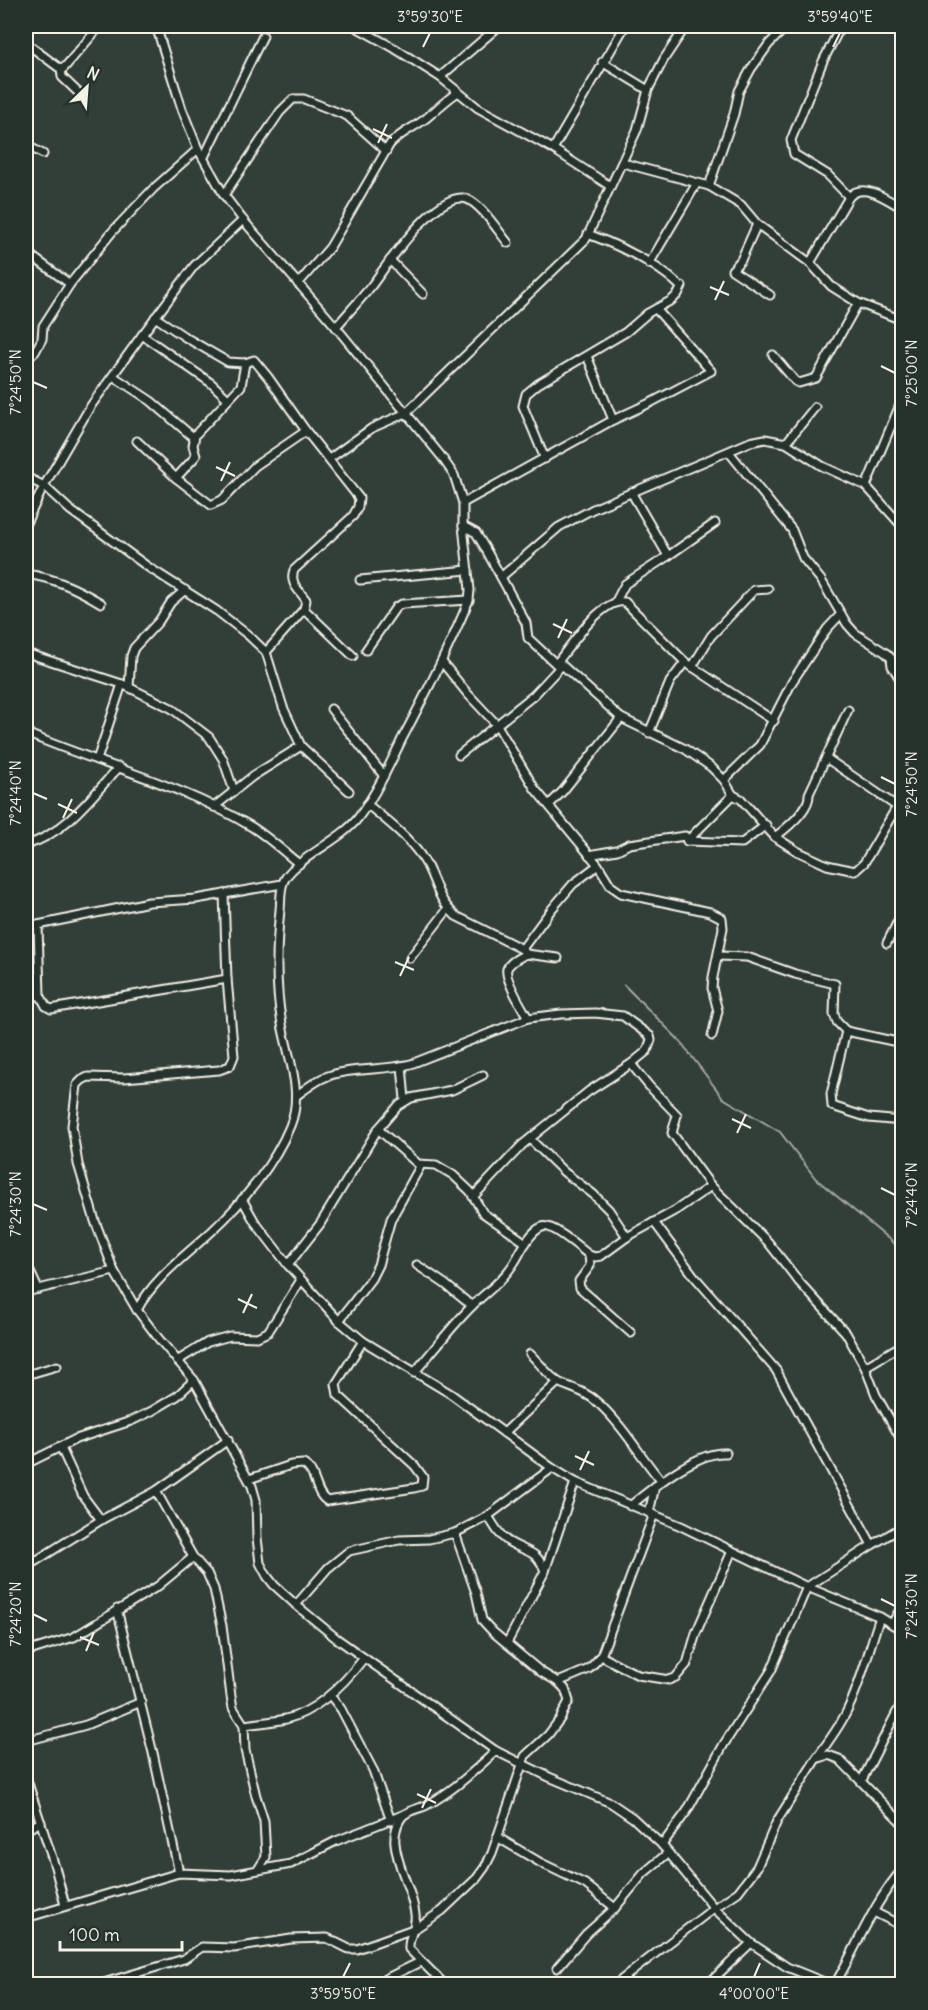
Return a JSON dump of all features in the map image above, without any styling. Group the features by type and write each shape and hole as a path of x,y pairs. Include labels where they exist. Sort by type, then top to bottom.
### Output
{"street":[{"path":"61,68 68,65 100,26"},
{"path":"137,1310 152,1287 214,1229 263,1174 290,1126 296,1096 277,993 277,951 282,884 299,864 348,830 367,804 384,776 442,662 469,600 463,503 454,475 336,327 224,195 198,149 182,109 156,26"},
{"path":"158,34 163,26"},
{"path":"354,26 440,77 500,122 553,149 610,186"},
{"path":"440,77 499,26"},
{"path":"553,149 625,26"},
{"path":"329,459 372,429 406,413 586,239 637,130 648,90 664,59 686,26"},
{"path":"710,186 734,114 739,91 769,44 787,26"},
{"path":"832,26 840,29 823,61 791,140 794,154 828,175 849,197"},
{"path":"204,157 263,36"},
{"path":"26,43 61,68 62,77 84,98"},
{"path":"602,62 648,90"},
{"path":"298,284 330,247 386,151 401,132 424,119 458,92"},
{"path":"224,195 280,112 293,99 304,99 347,116 386,151"},
{"path":"26,145 43,154"},
{"path":"26,359 34,352 42,339 43,326 70,284 120,223 153,189 198,149"},
{"path":"623,163 710,186 741,205 757,224 810,263 831,286 858,303 903,320"},
{"path":"649,264 697,183"},
{"path":"810,263 849,197 859,189 903,208"},
{"path":"336,327 403,242 435,210 459,199 468,200 476,205 508,243"},
{"path":"26,523 29,508 90,407 112,376 194,266 243,220"},
{"path":"757,224 741,260 732,270 770,295"},
{"path":"545,459 523,406 526,394 538,384 626,332 672,300 682,286 661,269 611,243 588,234"},
{"path":"26,252 70,284"},
{"path":"390,260 423,294"},
{"path":"773,355 799,383 816,378 858,303"},
{"path":"463,503 613,420 711,371 656,309"},
{"path":"155,316 185,338 228,362 245,363 254,360 360,502 353,516 294,570 292,579 306,600 304,609 266,652"},
{"path":"142,335 210,383 228,399"},
{"path":"586,356 613,420"},
{"path":"176,478 196,456 194,438 199,430 241,386 245,363"},
{"path":"112,376 151,401 194,438"},
{"path":"866,486 903,400"},
{"path":"786,443 815,407"},
{"path":"137,441 208,505 216,504 255,466 306,431"},
{"path":"501,577 560,527 593,508 750,442 765,439 786,443 822,466 866,486 903,526"},
{"path":"729,452 792,530 803,558 826,587 855,633 889,656 892,666 903,681"},
{"path":"26,477 44,486 70,510 148,567 248,635 266,652 284,707 301,746 348,791"},
{"path":"631,492 668,555"},
{"path":"459,755 534,695 603,609 616,601 625,584 715,523"},
{"path":"463,526 476,533 526,623 528,638 621,717 697,757 724,780 733,795 741,799 775,837 827,865 855,871 864,863 900,808 903,798"},
{"path":"360,580 468,570"},
{"path":"26,574 77,588 101,603"},
{"path":"692,667 711,636 730,614 754,590 768,589"},
{"path":"97,760 125,685 134,648 159,621 171,602 185,590"},
{"path":"366,650 396,607 402,604 469,600"},
{"path":"616,601 632,606 685,662 774,721"},
{"path":"304,609 353,656"},
{"path":"724,780 760,745 792,682 827,629 841,614"},
{"path":"26,653 125,685 171,708 209,737 223,759 234,791"},
{"path":"442,662 497,725 535,789 598,865 611,886 621,893 718,915 724,924 712,988 718,1011 712,1036"},
{"path":"649,733 669,681 685,662"},
{"path":"331,709 384,776"},
{"path":"775,837 788,827 806,805 848,710"},
{"path":"549,805 621,717"},
{"path":"26,733 167,785 214,807 253,828 299,864"},
{"path":"214,807 253,776 301,746"},
{"path":"826,758 900,808"},
{"path":"26,845 51,836 119,767"},
{"path":"687,841 733,795"},
{"path":"367,804 409,841 423,858 435,889 448,909 456,916 524,952 558,958"},
{"path":"687,841 742,843 766,825"},
{"path":"589,855 617,850 629,844 684,836 687,841"},
{"path":"528,1018 506,974 512,962 524,952 551,909 573,884 598,865"},
{"path":"26,922 38,925 149,902 196,899 282,884"},
{"path":"224,894 227,979 234,1056 232,1063 226,1069 135,1077 88,1077 77,1085 72,1126 78,1164 95,1221 114,1271 137,1310 194,1380 249,1479 256,1500 260,1563 274,1585 296,1605 364,1658 496,1751 611,1803 633,1818 662,1845 714,1908 751,1942 787,1967 829,1984"},
{"path":"410,958 448,909"},
{"path":"887,943 903,913"},
{"path":"38,925 40,995 51,1009 227,979"},
{"path":"718,956 747,957 795,974 835,984 834,1014 837,1022 846,1031 903,1043"},
{"path":"26,998 40,995"},
{"path":"296,1096 324,1077 402,1066 528,1018 595,1013 624,1016 645,1030 651,1040 647,1051 589,1091 530,1139 473,1197"},
{"path":"846,1031 831,1094 832,1106 869,1118 903,1121"},
{"path":"631,1064 677,1115 672,1133 711,1186 768,1242 800,1283 846,1333 865,1367 876,1395 900,1430 903,1441"},
{"path":"402,1066 405,1100"},
{"path":"288,1265 320,1224 378,1129 405,1100 452,1090 483,1075"},
{"path":"378,1129 421,1165 440,1166 470,1191 483,1213 526,1243"},
{"path":"530,1139 564,1172 593,1194 609,1210 627,1237"},
{"path":"339,1321 378,1265 391,1219 421,1165"},
{"path":"414,1373 472,1306 499,1282 514,1264 526,1243 541,1227 547,1226 589,1255 601,1256 627,1237 711,1186"},
{"path":"242,1199 255,1222 288,1265 339,1321 363,1341 451,1394 552,1468 575,1482 652,1514 807,1587 880,1617 903,1630"},
{"path":"654,1222 694,1276 776,1370 872,1545"},
{"path":"589,1255 590,1266 579,1281 580,1288 631,1333"},
{"path":"26,1263 38,1289"},
{"path":"417,1265 472,1306"},
{"path":"26,1292 114,1271"},
{"path":"177,1360 208,1342 230,1336 263,1336 285,1308 301,1280"},
{"path":"249,1479 291,1465 303,1464 310,1469 321,1495 327,1501 422,1486 423,1477 415,1466 336,1391 336,1384 363,1341"},
{"path":"865,1367 903,1345"},
{"path":"530,1354 558,1382 584,1392 597,1401 627,1433 659,1484 652,1514 601,1656 589,1669 558,1683"},
{"path":"26,1375 57,1366"},
{"path":"26,1464 76,1439 131,1421 152,1411 177,1396 194,1380"},
{"path":"504,1433 558,1382"},
{"path":"26,1567 101,1520 156,1491 228,1440"},
{"path":"61,1448 83,1496 101,1520"},
{"path":"630,1506 701,1457 715,1452 726,1453"},
{"path":"296,1605 328,1568 349,1551 399,1540 429,1539 456,1533 488,1516 552,1468"},
{"path":"507,1643 545,1571 575,1482"},
{"path":"156,1491 193,1557 207,1573 214,1589 222,1626 233,1708 244,1725 245,1750 264,1821 266,1857 260,1868"},
{"path":"488,1516 502,1537 537,1556 545,1571"},
{"path":"662,1845 687,1811 724,1744 771,1671 807,1587 903,1527"},
{"path":"100,1984 184,1959 202,1947 234,1948 291,1939 327,1938 349,1949 357,1949 416,1928 442,1911 477,1878 488,1860 527,1754 549,1735 568,1706 568,1694 558,1683 541,1672 493,1632 482,1620 476,1593 456,1533"},
{"path":"601,1656 638,1675 669,1680 676,1677 687,1664 696,1633 732,1551"},
{"path":"26,1652 74,1637 158,1586 193,1557"},
{"path":"892,1624 903,1605"},
{"path":"117,1609 141,1702 179,1874"},
{"path":"616,1984 738,1892 757,1867 777,1821 847,1711 866,1663 880,1617"},
{"path":"244,1725 288,1718 315,1706 352,1674 364,1658"},
{"path":"330,1695 341,1709 374,1770 389,1819 397,1827"},
{"path":"26,1741 86,1725 141,1702"},
{"path":"862,1780 903,1702"},
{"path":"26,1918 179,1874 231,1875 300,1860 336,1841 425,1806 454,1788 496,1751"},
{"path":"816,1759 834,1756 862,1780 903,1823"},
{"path":"26,1777 65,1905"},
{"path":"405,1814 397,1827 394,1841 415,1913 416,1928 408,1946 411,1953 444,1984"},
{"path":"26,1830 41,1822"},
{"path":"497,1837 541,1863 585,1884 615,1908"},
{"path":"557,1968 586,1934 615,1908 644,1873 668,1853"},
{"path":"266,1857 275,1867"},
{"path":"835,1984 891,1882 903,1870"},
{"path":"874,1912 903,1926"},
{"path":"708,1984 751,1942"},
{"path":"375,1984 420,1962"}],"waterway":[{"path":"624,985 680,1041 723,1098 780,1132 816,1179 902,1250"}]}
